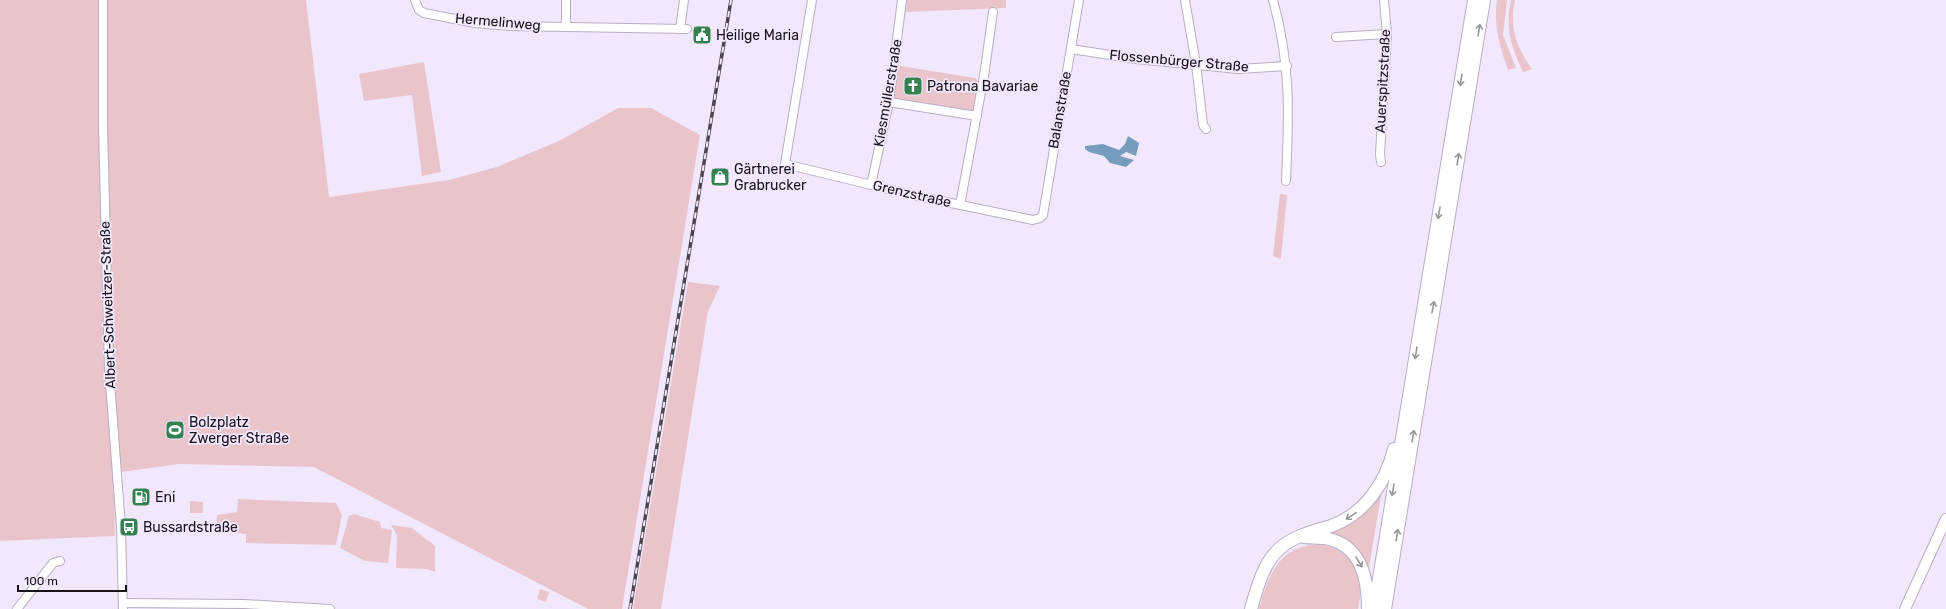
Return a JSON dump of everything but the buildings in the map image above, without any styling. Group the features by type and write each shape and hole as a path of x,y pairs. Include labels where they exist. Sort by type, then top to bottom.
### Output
{"highway":[{"path":"1374,609 1474,0"},
{"path":"1385,609 1484,0"},
{"path":"1251,609 1263,572 1271,558 1285,544 1343,521 1361,508 1370,499 1383,479 1392,458 1397,433 1404,424"},
{"path":"1301,537 1335,541 1345,546 1354,554 1365,575 1368,609"}],"main road":[{"path":"1905,609 1946,519"}],"street":[{"name":"Albert-Schweitzer-Straße","path":"102,0 109,368 121,527 123,606"},
{"name":"Hermelinweg","path":"415,0 419,10 424,13 475,23 566,27 683,29 684,0"},
{"path":"566,0 566,27"},
{"name":"Grenzstraße","path":"812,0 785,164 960,205 1033,220 1040,218"},
{"name":"Kiesmüllerstraße","path":"871,184 889,102 900,27 902,0"},
{"name":"Balanstraße","path":"1040,218 1043,215 1079,0"},
{"path":"1185,0 1196,64 1203,125 1206,129"},
{"path":"1274,0 1283,38 1287,66 1289,114 1286,181"},
{"name":"Auerspitzstraße","path":"1381,162 1380,154 1387,34 1384,0"},
{"path":"960,205 993,12"},
{"path":"1336,36 1387,34"},
{"name":"Flossenbürger Straße","path":"1071,49 1136,59 1238,69 1287,66"},
{"path":"889,102 976,116"},
{"path":"17,609 54,563 60,561"},
{"path":"123,606 261,604 330,609"}],"shaded area":[{"path":"0,0 306,0 329,197 449,180 497,167 561,140 618,108 651,108 700,135 622,609 588,609 314,467 179,464 114,473 115,536 0,541"},
{"path":"907,0 1006,0 1006,8 906,12"},
{"path":"1497,0 1507,0 1503,35 1516,68 1508,70 1500,44 1497,27"},
{"path":"1511,0 1515,0 1513,19 1515,36 1526,61 1532,69 1523,72 1515,54 1510,37 1509,11"},
{"path":"424,62 441,172 422,176 412,95 364,101 359,74"},
{"path":"900,66 975,78 980,83 976,110 972,113 893,99 897,69"},
{"path":"1280,194 1287,195 1281,259 1273,256"},
{"path":"688,282 720,286 708,311 661,609 633,609"},
{"path":"1382,490 1368,573 1320,533"},
{"path":"238,499 336,503 342,515 336,545 246,543 246,534 216,531 217,515 237,512"},
{"path":"190,501 203,502 203,513 190,513"},
{"path":"354,514 380,522 381,528 392,530 388,563 365,561 340,548 349,516"},
{"path":"391,525 412,528 435,546 435,572 427,569 396,568 397,535"},
{"path":"1319,544 1341,552 1347,556 1356,568 1361,584 1358,609 1259,609 1271,574 1277,564 1294,550 1305,546"},
{"path":"540,589 549,592 546,602 537,599"}],"water":[{"path":"1128,136 1139,143 1136,156 1126,152 1120,156 1134,160 1126,167 1110,163 1104,156 1089,152 1085,149 1085,146 1103,144 1119,150 1125,144"}],"railway":[{"path":"630,609 731,0"}],"place":[{"name":"Heilige Maria","path":"702,35"},
{"name":"Patrona Bavariae","path":"913,86"},
{"name":"Gärtnerei Grabrucker","path":"720,177"},
{"name":"Bolzplatz Zwerger Straße","path":"175,430"},
{"name":"Eni","path":"141,497"},
{"name":"Bussardstraße","path":"129,527"}]}
